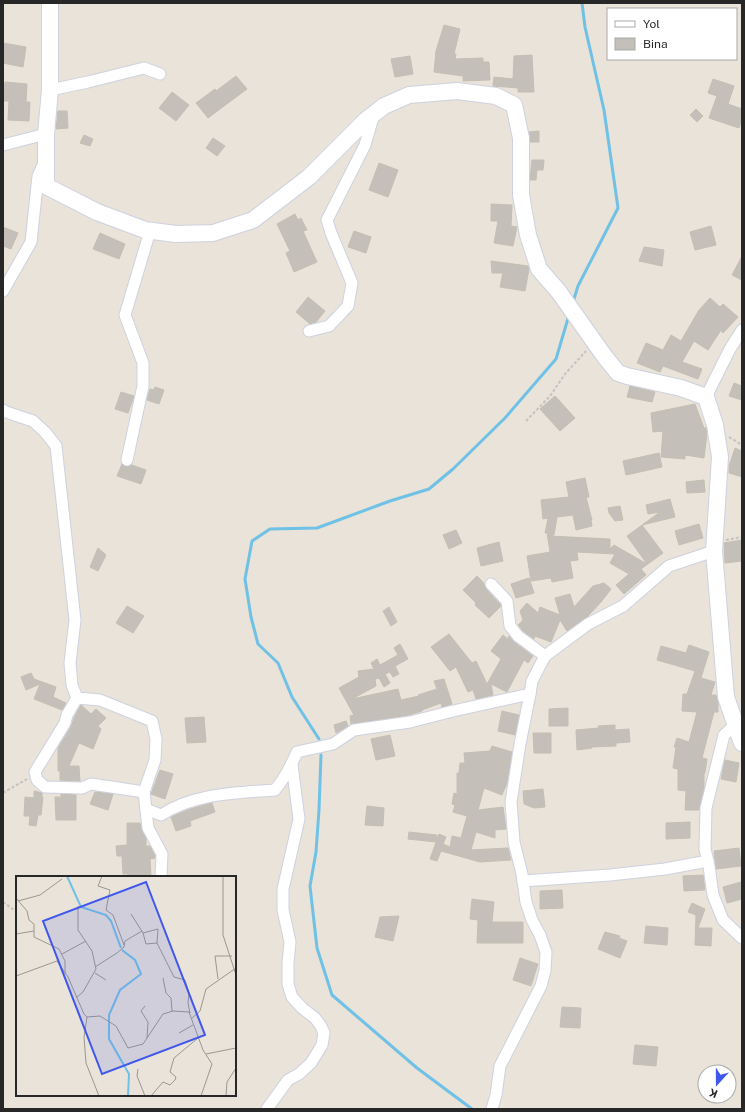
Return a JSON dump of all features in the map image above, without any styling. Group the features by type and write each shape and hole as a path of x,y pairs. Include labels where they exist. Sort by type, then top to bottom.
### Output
{"street":[{"path":"50,3 50,90 46,134 46,186 97,212 145,230 176,234 213,234 253,220 309,177 384,106 409,94 457,91 496,96 514,105 521,138 521,195 528,235 539,269 559,292 618,373 681,388 706,397"},
{"path":"50,90 144,68 160,74"},
{"path":"310,331 329,326 348,306 352,283 327,220 365,145 374,114"},
{"path":"3,145 46,134"},
{"path":"3,291 31,242 38,176 45,161"},
{"path":"128,460 143,386 143,363 125,315 150,231"},
{"path":"742,330 706,397 715,425 720,456 714,551 726,697 742,743"},
{"path":"3,410 33,421 45,432 56,446 75,620 70,663 72,685 77,698"},
{"path":"492,1109 496,1095 500,1066 541,986 545,971 546,952 526,902 514,842 511,802 532,681 545,656 588,624 623,606 669,566 714,551"},
{"path":"491,584 507,601 510,626 518,636 545,656"},
{"path":"146,809 162,815 169,810 209,796 275,790 285,778 297,752 333,744 354,730 410,722 530,694"},
{"path":"77,698 67,715 65,723 35,772 37,780 45,787 82,788 91,784 144,792"},
{"path":"77,698 100,700 152,721 156,739 154,760 144,792 148,828 162,854 161,876"},
{"path":"736,724 724,735 706,808 705,849 713,895 723,920 742,938"},
{"path":"267,1109 288,1080 299,1074 311,1063 322,1045 324,1033 315,1018 302,1008 292,997 288,984 290,942 283,910 284,889 299,819 292,765"},
{"path":"523,881 665,869 708,861"}],"path":[{"path":"526,421 550,396 591,336"},
{"path":"3,792 26,780 35,772"},
{"path":"3,902 16,911"}],"building":[{"path":"444,25 460,29 454,54 456,54 455,59 483,58 483,62 489,62 490,80 463,81 463,76 434,72 436,51"},
{"path":"3,43 26,47 23,67 3,63"},
{"path":"532,55 534,92 518,92 518,88 493,86 494,77 513,79 514,56"},
{"path":"410,56 413,74 395,77 391,59"},
{"path":"236,76 247,89 208,118 196,103 215,89 216,91"},
{"path":"713,79 734,86 728,104 742,109 742,119 739,128 709,118 717,96 708,93"},
{"path":"5,82 27,84 26,102 30,102 29,121 8,120 9,101 3,101"},
{"path":"172,92 189,105 176,121 159,108"},
{"path":"696,109 703,116 697,122 690,115"},
{"path":"58,111 67,111 68,128 56,129"},
{"path":"539,131 539,142 530,142 529,132"},
{"path":"84,135 93,139 90,146 80,143"},
{"path":"213,138 225,146 217,156 206,148"},
{"path":"532,160 544,160 543,170 537,170 536,180 530,180"},
{"path":"379,163 398,170 388,197 369,190"},
{"path":"491,204 512,205 511,226 517,227 513,246 494,243 498,221 491,221"},
{"path":"295,214 298,220 301,218 307,230 303,231 317,262 294,272 286,253 290,251 277,224"},
{"path":"711,226 716,245 695,250 690,232"},
{"path":"3,227 18,233 11,249 3,246"},
{"path":"354,231 371,237 366,253 348,247"},
{"path":"100,233 125,244 119,259 93,249"},
{"path":"644,247 664,250 662,266 639,261"},
{"path":"742,256 742,280 732,275"},
{"path":"491,261 528,266 529,269 525,291 500,287 503,273 492,273"},
{"path":"308,297 325,311 316,322 310,324 296,312"},
{"path":"710,298 720,307 723,304 738,317 723,333 721,330 708,350 694,341 682,362 702,369 698,379 663,366 660,372 637,363 646,343 663,350 671,335 681,341 699,310"},
{"path":"734,383 742,386 742,400 729,396"},
{"path":"630,386 655,392 652,402 627,397"},
{"path":"155,387 164,390 159,404 147,400 150,389 154,390"},
{"path":"121,392 134,396 128,413 115,409"},
{"path":"555,396 575,418 560,431 540,409"},
{"path":"695,404 704,428 706,428 707,434 704,458 685,455 685,459 661,457 663,431 653,432 651,413"},
{"path":"735,448 742,451 742,477 729,473 729,466"},
{"path":"659,453 662,467 626,475 623,461"},
{"path":"122,464 126,467 132,465 146,470 141,484 117,476"},
{"path":"585,478 589,497 586,497 592,520 592,526 576,530 573,515 557,517 554,535 549,536 610,539 610,549 614,545 647,564 627,536 642,525 663,553 641,569 646,575 624,594 616,585 629,574 610,563 615,554 577,552 578,560 570,561 573,578 552,582 551,578 531,581 527,556 550,552 547,533 545,533 548,518 543,519 541,500 569,497 566,482"},
{"path":"704,480 705,492 687,493 686,482"},
{"path":"670,499 675,517 642,525 660,512 648,514 646,505"},
{"path":"620,506 623,520 615,521 609,513 608,508"},
{"path":"699,524 703,538 679,545 675,531"},
{"path":"456,530 462,543 449,549 443,535"},
{"path":"742,540 742,561 725,563 724,543"},
{"path":"499,542 503,561 481,566 477,548"},
{"path":"98,548 106,555 98,571 90,567"},
{"path":"477,576 501,606 489,618 475,605 476,603 463,590"},
{"path":"529,578 534,593 516,598 511,584"},
{"path":"604,583 611,589 601,602 588,616 567,631 560,620 551,642 535,636 534,639 523,631 518,625 523,620 520,611 527,603 538,613 540,607 560,615 555,598 570,594 574,607 593,586"},
{"path":"127,606 144,616 133,633 116,623"},
{"path":"389,607 397,622 391,626 383,611"},
{"path":"449,634 472,663 476,661 487,684 501,659 491,651 503,635 508,639 509,636 514,642 533,656 528,663 524,660 507,692 491,684 493,695 476,699 473,690 468,692 456,667 450,671 431,647"},
{"path":"400,644 408,659 395,666 399,674 393,677 390,672 385,674 390,683 384,687 379,678 375,679 376,686 352,699 398,689 401,700 419,696 418,695 437,689 434,681 444,679 452,704 442,707 441,703 409,715 351,724 350,716 354,715 339,688 359,677 358,671 374,669 371,663 377,659 380,665 398,655 394,648"},
{"path":"689,645 709,652 701,678 715,682 711,695 716,695 718,703 718,712 714,712 702,758 707,759 704,773 704,788 699,810 685,810 686,791 678,790 678,769 673,768 676,747 674,747 677,738 689,742 697,712 682,711 683,694 687,694 695,671 657,660 661,646 686,653"},
{"path":"31,673 34,679 56,687 53,697 66,703 62,710 34,699 40,684 26,690 21,677"},
{"path":"81,705 91,714 96,709 106,718 98,726 101,729 93,749 79,743 69,766 79,766 80,781 60,780 60,771 58,771 58,748 71,727"},
{"path":"568,708 568,726 549,726 549,709"},
{"path":"502,711 519,715 515,735 498,731"},
{"path":"204,717 206,742 187,743 185,718"},
{"path":"346,721 348,726 336,733 334,725"},
{"path":"615,725 615,730 629,729 630,742 616,743 616,746 592,747 577,750 576,730"},
{"path":"533,733 551,733 551,753 534,753"},
{"path":"390,735 395,756 376,760 371,739"},
{"path":"492,746 512,752 507,783 502,795 484,788 478,810 503,807 506,829 495,830 495,838 476,832 471,850 508,848 511,860 480,862 441,851 437,861 430,859 439,834 446,837 443,844 450,847 452,836 461,838 467,816 453,812 455,805 452,804 454,793 457,794 457,773 459,773 460,763 465,763 464,753 490,751"},
{"path":"725,760 739,763 736,782 721,779"},
{"path":"160,770 173,774 165,799 151,794"},
{"path":"543,789 545,807 534,808 524,804 523,791"},
{"path":"34,791 42,793 42,798 43,797 41,815 38,815 36,826 29,825 30,816 24,816 25,797 34,798"},
{"path":"95,792 113,794 108,810 90,804"},
{"path":"61,794 76,795 76,820 56,820 55,797 61,797"},
{"path":"212,803 215,812 190,821 191,826 176,831 171,817 190,809"},
{"path":"367,806 384,808 383,826 365,825"},
{"path":"690,822 690,838 666,839 666,823"},
{"path":"127,823 140,823 146,838 146,846 150,846 155,856 155,858 150,859 151,876 128,876 128,874 123,874 122,856 117,856 116,846 127,845"},
{"path":"409,832 437,835 436,842 408,839"},
{"path":"739,848 741,866 716,869 714,851"},
{"path":"703,875 705,890 684,891 683,876"},
{"path":"741,882 742,899 727,903 723,887"},
{"path":"562,890 563,908 540,909 540,891"},
{"path":"472,899 494,902 492,922 523,922 523,943 477,943 478,920 470,919"},
{"path":"692,903 705,909 698,928 712,928 711,946 695,945 696,915 688,912"},
{"path":"399,916 393,941 375,937 380,917"},
{"path":"646,926 668,928 667,945 644,943"},
{"path":"605,932 620,936 619,938 627,941 620,958 598,949"},
{"path":"520,958 538,964 531,986 513,980"},
{"path":"562,1007 581,1008 580,1028 560,1027"},
{"path":"635,1045 658,1047 656,1066 633,1064"}],"waterway":[{"path":"573,302 578,286 618,208 604,110 585,27 582,3"},
{"path":"319,739 292,697 278,663 258,644 251,617 245,579 252,541 270,529 317,528 390,501 429,489 453,469 505,418 556,359 569,315"},
{"path":"321,755 316,852 310,886 317,948 332,995 417,1068 472,1109"}]}
